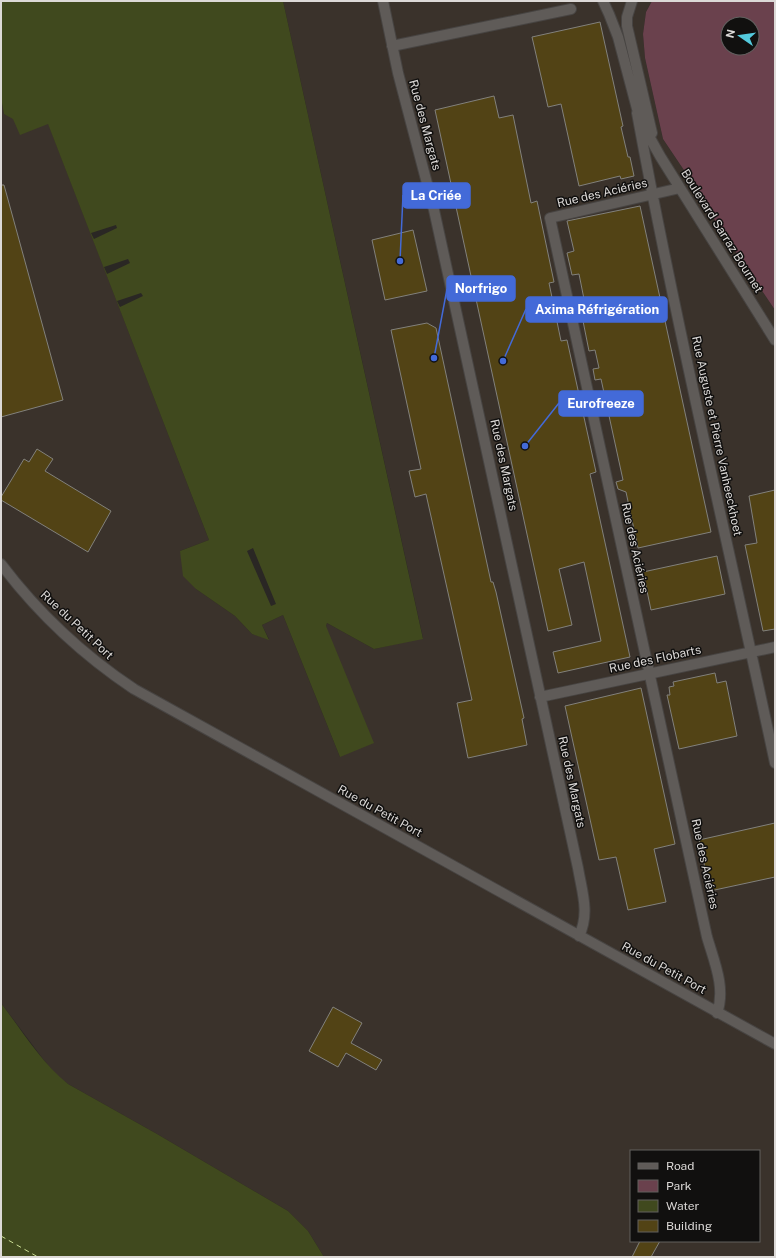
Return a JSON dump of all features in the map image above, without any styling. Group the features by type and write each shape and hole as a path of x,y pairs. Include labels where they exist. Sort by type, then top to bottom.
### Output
{"street":[{"name":"Rue des Margats","path":"383,1 398,73 434,210 584,900 585,920 579,936"},
{"name":"Boulevard Sarraz Bournet","path":"603,1 620,43 637,113 643,126 660,156 775,340"},
{"name":"Boulevard Sarraz Bournet","path":"632,1 627,17 627,30 651,130 660,156"},
{"path":"392,46 571,9"},
{"name":"Rue Auguste et Pierre Vanheeckhoet","path":"637,113 652,195 775,763"},
{"name":"Rue des Aciéries","path":"680,188 550,218 707,936 720,988 721,1000 717,1013"},
{"name":"Rue du Petit Port","path":"1,564 41,612 100,665 134,689 775,1044"},
{"name":"Rue des Flobarts","path":"540,698 775,647"}],"shaded area":[{"path":"283,1 652,1 646,12 643,34 645,58 663,139 698,191 717,224 775,310 775,1257 324,1257 308,1231 288,1211 68,1084 57,1076 1,1003 1,98 4,114 48,123 209,540 180,551 196,589 235,616 252,634 269,639 262,625 283,615 340,757 326,626 327,623 374,649 423,638"}],"green space":[{"path":"652,1 775,1 775,310 717,224 698,191 663,139 645,58 643,34 646,12"}],"water":[{"path":"1,1 283,1 423,639 374,649 327,623 326,626 374,743 340,757 283,615 262,625 269,640 252,634 235,616 196,589 183,576 180,551 209,540 48,124 20,135 13,119 4,114 1,98"},
{"path":"1,1003 40,1056 68,1084 288,1211 308,1231 324,1257 1,1257"}],"pier":[{"path":"116,225 117,228 94,239 91,233"},
{"path":"128,259 130,263 107,274 104,267"},
{"path":"141,293 143,296 120,307 117,301"},
{"path":"253,548 276,604 271,606 247,551"}],"building":[{"path":"600,22 623,126 621,127 634,176 621,179 620,176 579,186 561,104 548,107 532,37"},
{"path":"494,96 499,118 513,115 531,203 537,201 554,282 549,283 561,341 567,340 596,472 590,474 630,657 558,673 553,652 601,641 584,562 559,569 572,625 548,631 435,110"},
{"path":"1,185 4,185 63,400 1,417"},
{"path":"640,206 711,532 638,548 626,492 618,489 616,482 623,480 601,379 595,380 593,369 599,368 595,350 589,351 581,311 577,301 584,299 579,274 572,275 567,253 574,251 567,221"},
{"path":"413,230 427,291 385,300 372,240"},
{"path":"427,323 436,328 491,582 493,582 496,592 524,718 522,719 527,745 468,758 457,703 472,700 426,494 415,497 409,471 421,469 391,330"},
{"path":"37,449 53,459 45,471 111,511 88,552 1,500 1,497 24,459 29,462"},
{"path":"775,490 775,629 763,631 745,545 757,543 749,496"},
{"path":"717,556 725,594 651,610 643,572"},
{"path":"715,673 717,683 726,681 737,736 679,749 667,695 670,695 669,687 674,686 673,682"},
{"path":"641,688 675,844 654,849 666,902 628,910 616,857 599,860 565,706"},
{"path":"775,823 775,877 710,891 699,840"},
{"path":"333,1007 362,1023 351,1043 382,1060 376,1070 346,1053 338,1067 309,1051"},
{"path":"640,1242 659,1242 651,1257 632,1257"}],"ferry route":[{"path":"1,1236 38,1257"}],"place":[{"name":"La Criée","path":"400,261"},
{"name":"Norfrigo","path":"434,358"},
{"name":"Axima Réfrigération","path":"503,361"},
{"name":"Eurofreeze","path":"525,446"}]}
